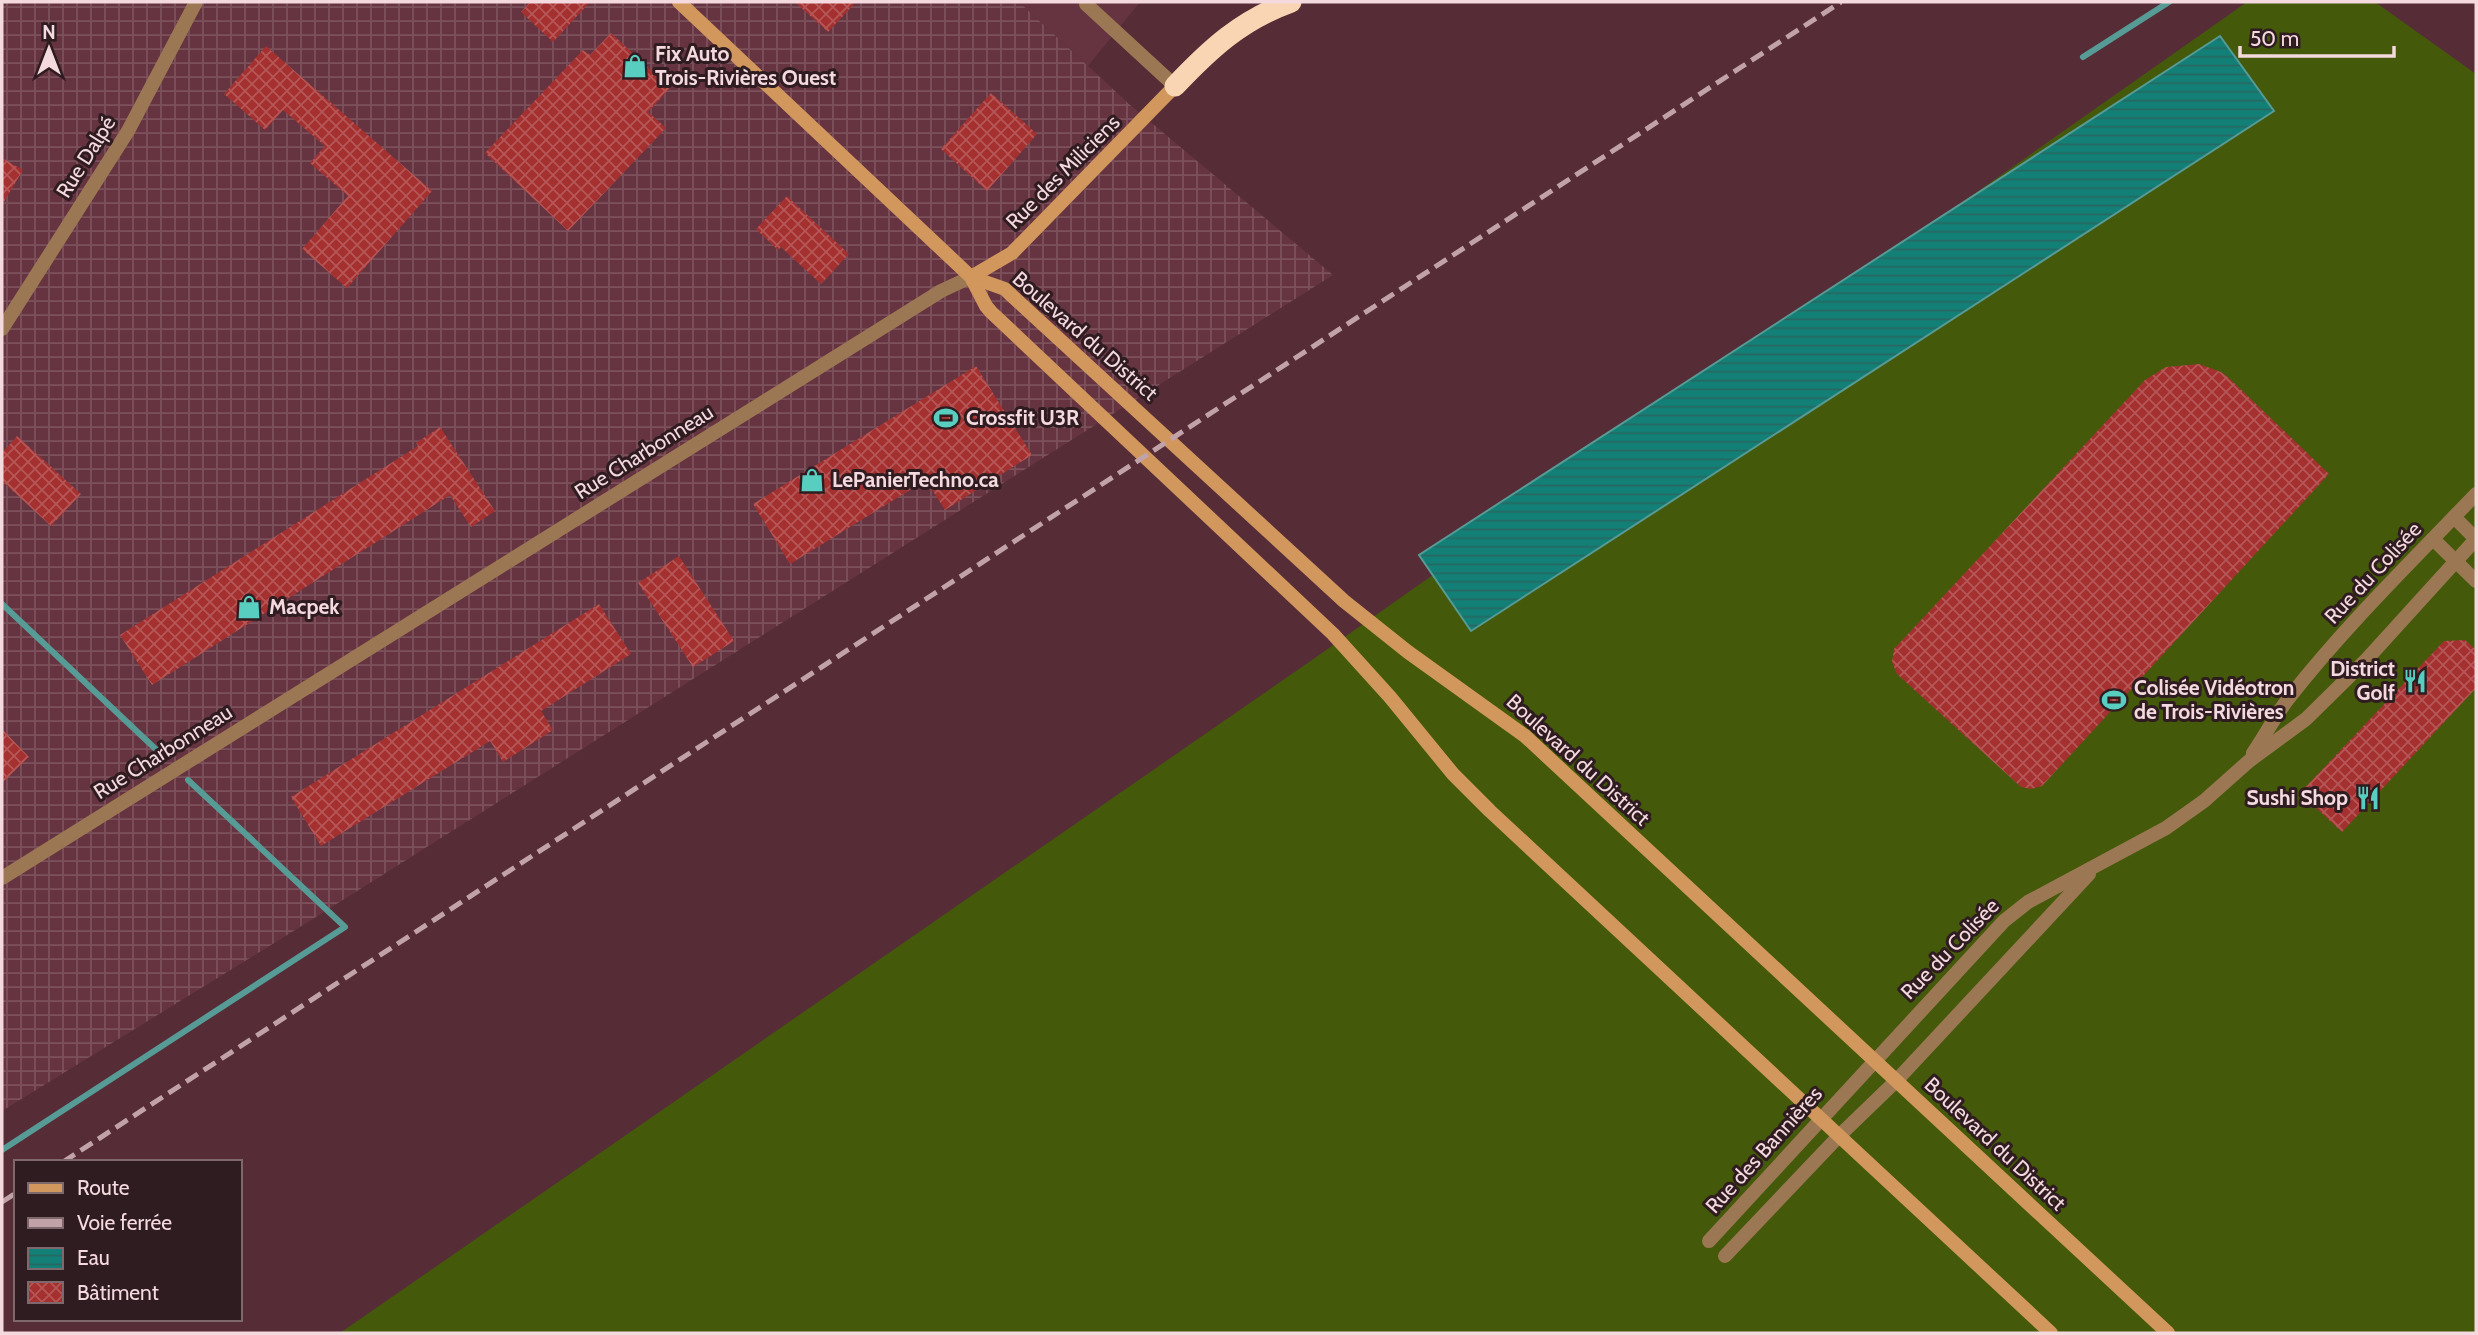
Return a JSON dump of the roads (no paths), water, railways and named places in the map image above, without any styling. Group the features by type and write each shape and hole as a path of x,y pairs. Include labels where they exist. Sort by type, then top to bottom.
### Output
{"highway":[{"path":"1175,86 1222,39 1257,17 1291,2"}],"street":[{"name":"Rue Dalpé","path":"2,329 128,131 196,2"},
{"path":"679,2 971,276"},
{"path":"1086,4 1175,86"},
{"name":"Rue des Miliciens","path":"971,276 1012,253 1175,86"},
{"name":"Rue Charbonneau","path":"2,878 940,291 971,276"},
{"name":"Boulevard du District","path":"971,276 1010,294 1344,601 1408,652 1525,736 2168,1333"},
{"name":"Boulevard du District","path":"971,276 991,312 1333,634 1470,792 2051,1333"},
{"path":"2476,494 2454,517 2476,539"},
{"name":"Rue du Colisée","path":"2249,761 2287,701 2317,664 2353,622 2454,517"},
{"path":"2433,539 2476,581"},
{"name":"Rue du Colisée","path":"1849,1087 2015,911 2166,828 2190,812 2249,761 2306,719 2367,659 2476,539"},
{"name":"Rue du Colisée","path":"1867,1109 2100,862"},
{"name":"Rue des Bannières","path":"1709,1241 1849,1087"},
{"name":"Rue des Bannières","path":"1726,1256 1867,1109"}],"water":[{"path":"2220,36 2274,111 1471,631 1419,555"}],"waterway":[{"path":"2083,57 2169,2"},
{"path":"2,604 163,756"},
{"path":"2,1150 345,927 188,780"}],"railway":[{"path":"66,1160 1841,2"},
{"path":"2,1202 14,1194"}],"place":[{"name":"Fix Auto Trois-Rivières Ouest","path":"635,66"},
{"name":"Crossfit U3R","path":"946,418"},
{"name":"LePanierTechno.ca","path":"812,480"},
{"name":"Macpek","path":"249,607"},
{"name":"District Golf","path":"2415,681"},
{"name":"Colisée Vidéotron de Trois-Rivières","path":"2114,700"},
{"name":"Sushi Shop","path":"2368,798"}]}
